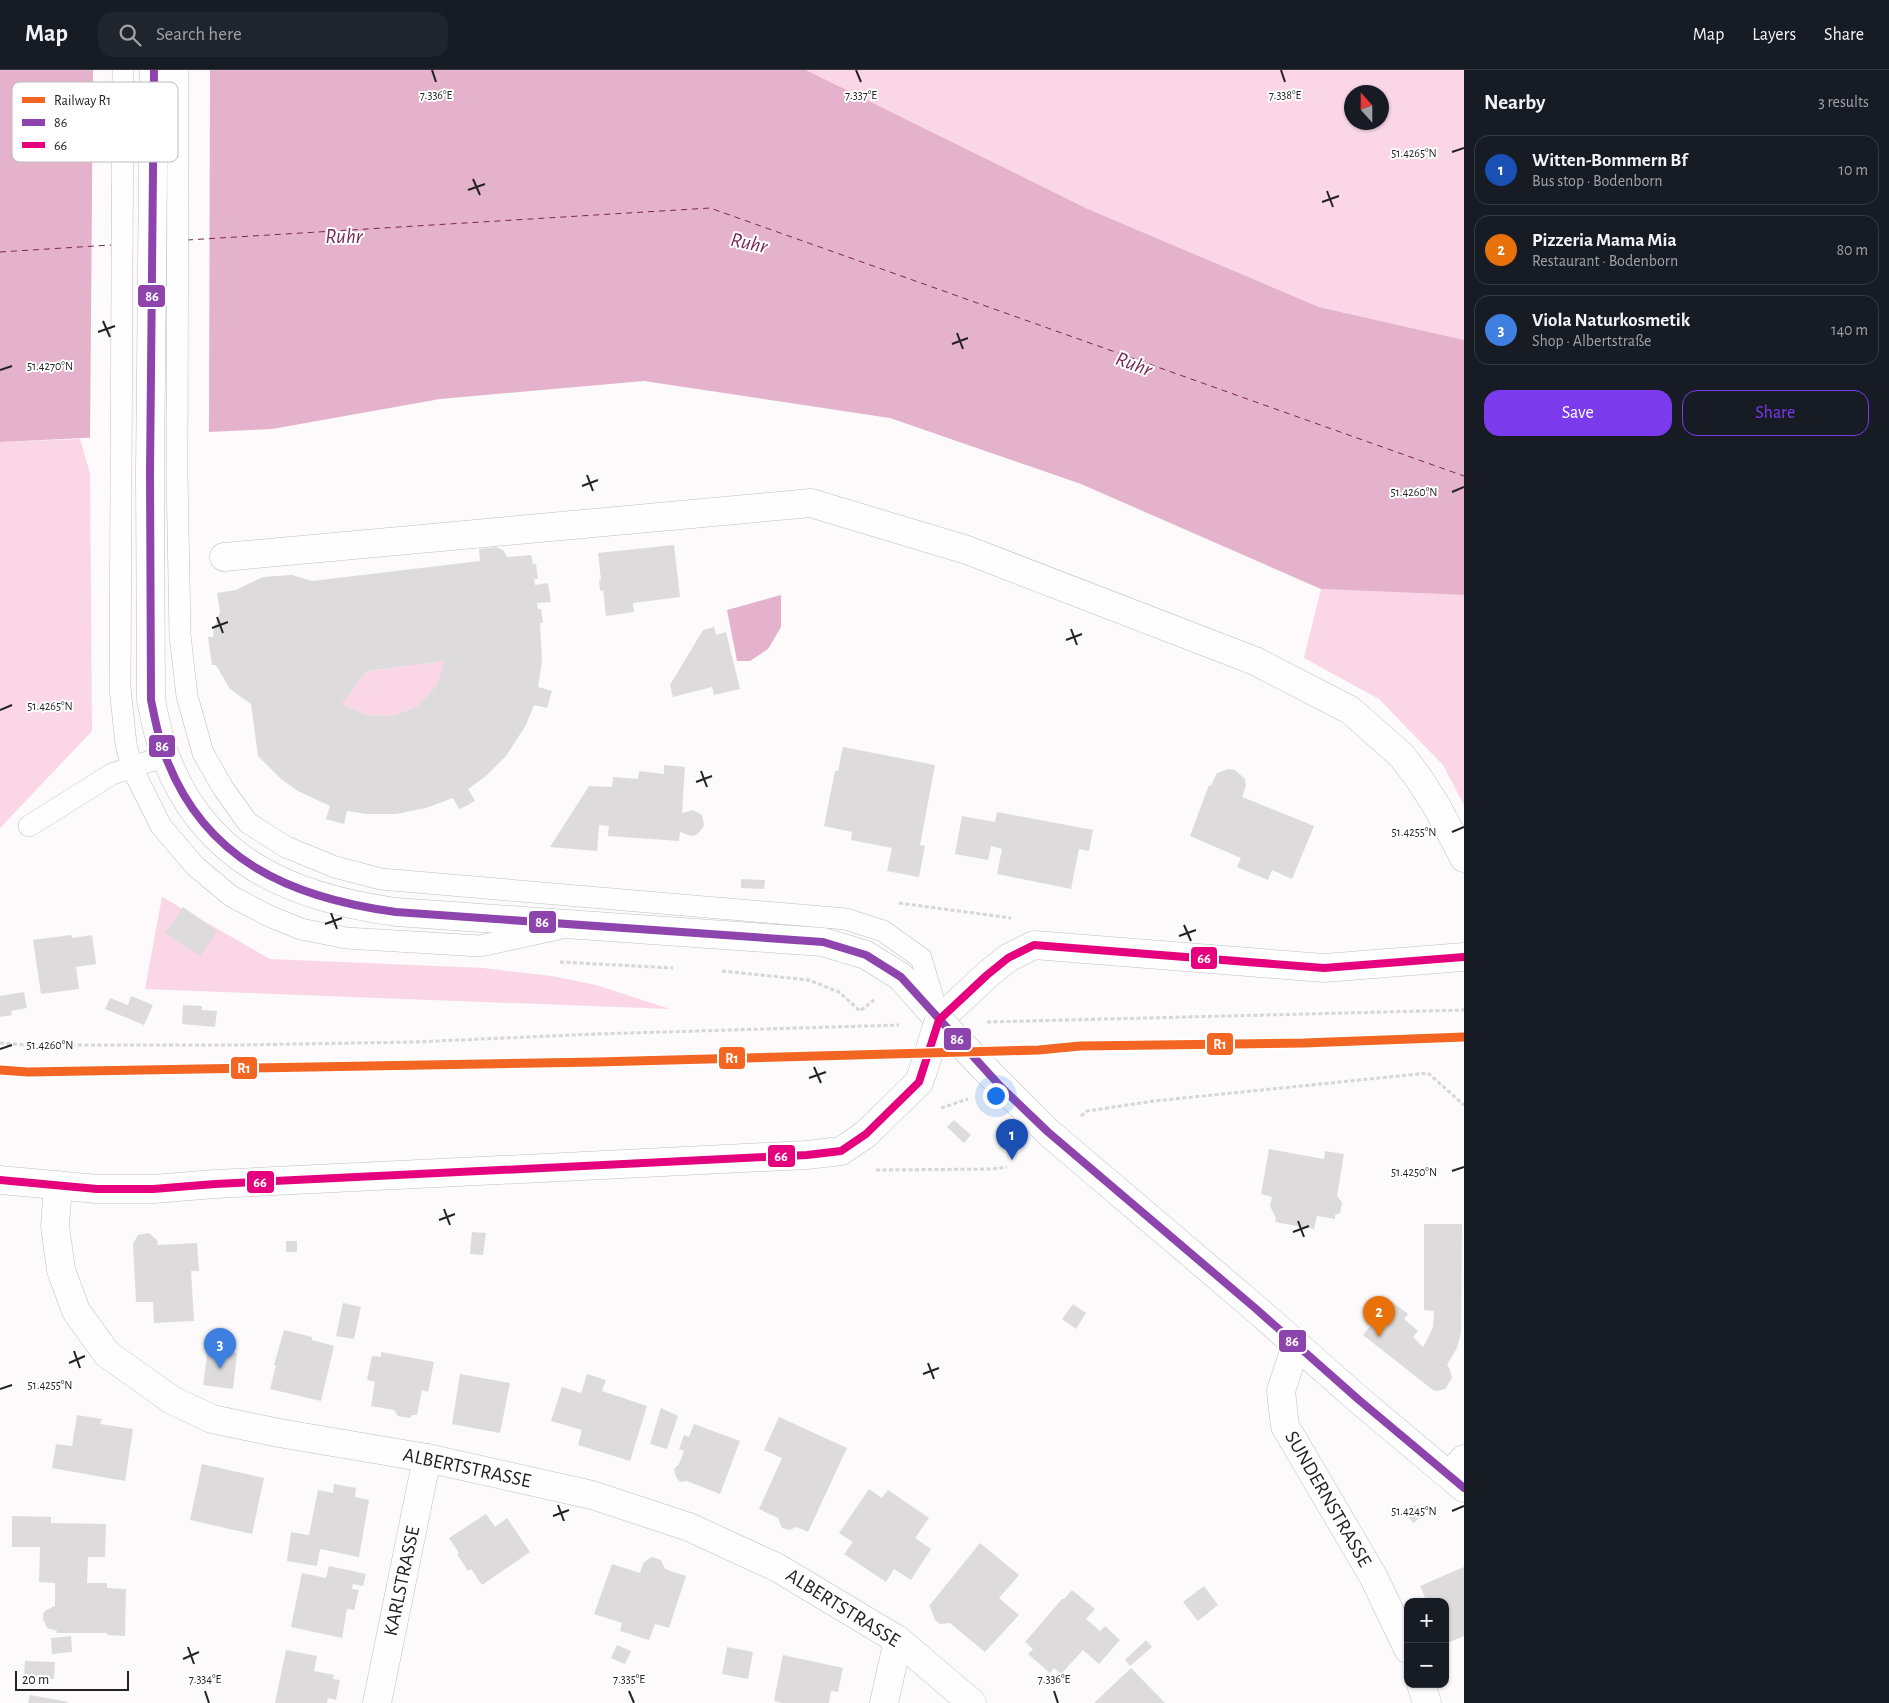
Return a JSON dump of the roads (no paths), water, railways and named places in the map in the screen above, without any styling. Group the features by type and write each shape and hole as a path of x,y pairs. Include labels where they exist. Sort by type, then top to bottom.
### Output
{"street":[{"path":"153,162 150,472 151,700 158,735 165,756 188,801 203,822 227,847 250,866 276,880 301,890 357,907 396,912 823,942 866,955 901,977 983,1067 1048,1132 1296,1345 1459,1474"},
{"path":"224,557 810,503 986,557 1255,661 1350,710 1401,755 1418,777 1437,807 1464,858"},
{"path":"932,1011 962,998 1008,958 1034,945 1324,968 1464,957"},
{"path":"0,1180 97,1190 153,1189 235,1183 807,1156 841,1151 866,1134 920,1082 932,1011"},
{"name":"ALBERTSTRASSE","path":"58,1185 55,1226 61,1270 76,1311 107,1354 172,1400 212,1419 279,1433 427,1458 592,1495 689,1527 778,1568 898,1640 972,1703"},
{"name":"SUNDERNSTRASSE","path":"1296,1345 1281,1390 1285,1426 1373,1576 1405,1643"},
{"name":"KARLSTRASSE","path":"376,1703 427,1458"},
{"path":"884,1703 898,1640"},
{"path":"1422,1688 1427,1703"}],"lane":[{"path":"123,162 120,688 126,744 132,768 161,826 195,866 231,896 269,916 301,929 346,938 480,946 580,924"},
{"path":"178,162 177,473 180,635 187,696 203,754 223,788 248,822 286,847 335,867 381,879 846,919 883,931 921,958 932,1011"},
{"path":"29,826 112,774 165,756"}],"water":[{"name":"Ruhr","path":"0,70 806,70 1088,209 1319,307 1464,340 1464,595 1321,589 1081,484 890,418 644,381 440,399 272,429 0,442"},
{"path":"781,595 781,627 768,649 750,661 737,661 727,610"}],"rail line":[{"name":"R1","path":"0,1070 28,1072 597,1062 1039,1050 1080,1046 1304,1043 1464,1037"}],"place":[{"name":"Witten-Bommern Bf","path":"1012,1160"},
{"name":"Pizzeria Mama Mia","path":"1379,1337"},
{"name":"Viola Naturkosmetik","path":"220,1369"}]}
